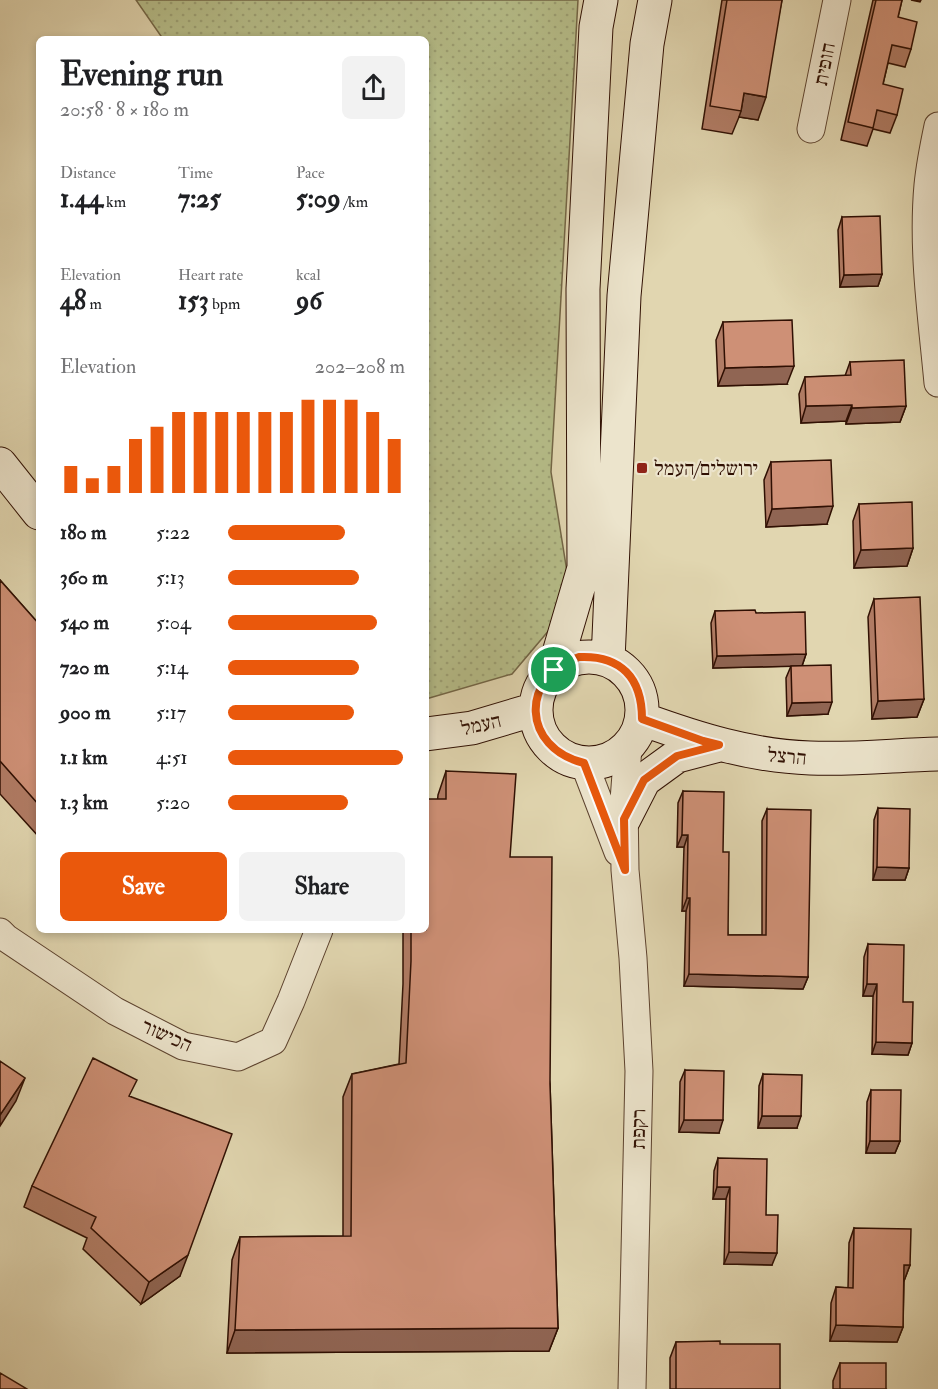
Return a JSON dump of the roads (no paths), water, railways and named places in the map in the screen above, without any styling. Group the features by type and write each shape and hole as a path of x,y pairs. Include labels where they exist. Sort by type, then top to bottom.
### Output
{"street":[{"path":"554,670 584,568 583,289 596,27 601,0"},
{"path":"608,660 624,296 647,44 655,0"},
{"name":"חופית","path":"811,129 837,0"},
{"path":"938,126 928,184 927,213 929,276 938,383"},
{"path":"0,464 36,509"},
{"path":"579,657 608,660 624,669 635,683 642,701 635,733 615,757 584,763 569,759 555,751 544,739 538,725 536,709 538,695 544,681 566,662 579,657"},
{"name":"העמל","path":"429,734 472,728 536,709"},
{"name":"הרצל","path":"635,733 703,741 761,754 811,758 938,754"},
{"name":"רקפת","path":"632,1389 639,1071 633,958 625,870 624,819 635,733"},
{"path":"624,819 644,780 677,756 719,745"},
{"name":"רקפת","path":"584,763 625,870"},
{"name":"הכישור","path":"0,932 115,1011 183,1046 238,1057 273,1041 318,933"}],"place":[{"name":"ירושלים/העמל","path":"642,468"}]}
